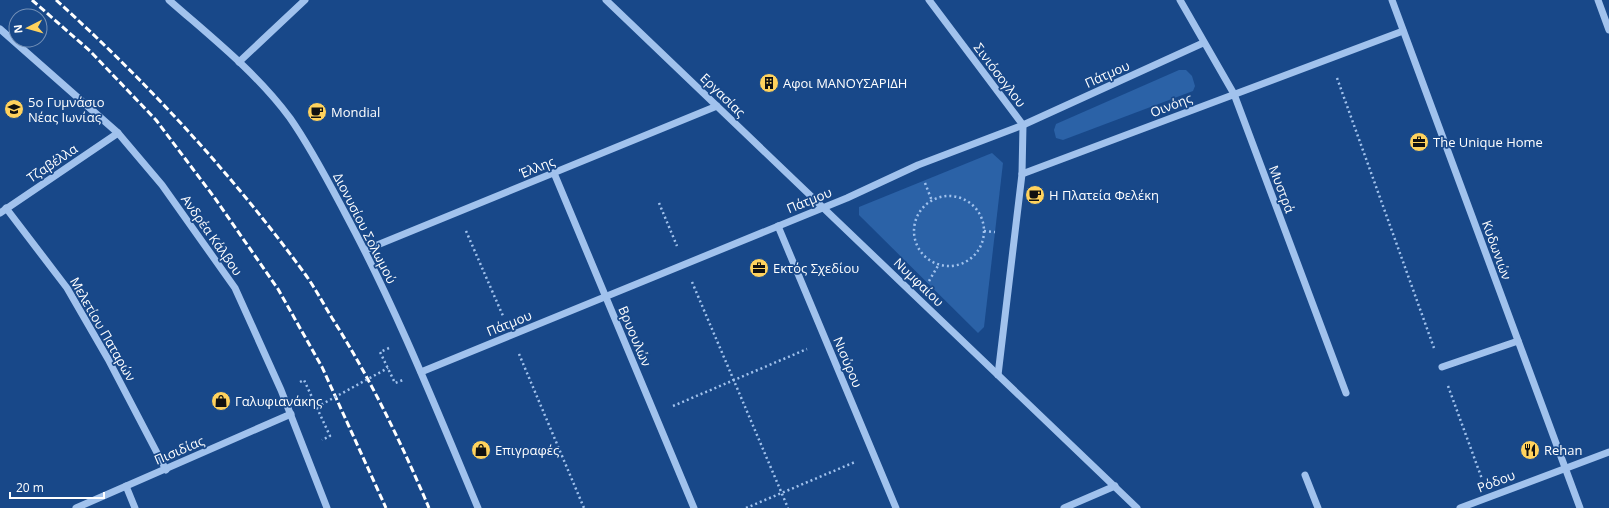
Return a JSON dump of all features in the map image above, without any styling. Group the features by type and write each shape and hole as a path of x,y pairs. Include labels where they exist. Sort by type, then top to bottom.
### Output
{"street":[{"name":"Διονυσίου Σολωμού","path":"169,0 239,62 261,84 290,118 317,161 365,250 421,372 478,508"},
{"path":"239,62 305,0"},
{"name":"Εργασίας","path":"606,0 823,207"},
{"name":"Σινιόσογλου","path":"929,0 1023,125 1022,174"},
{"name":"Μυστρά","path":"1180,0 1203,43 1234,94 1346,393"},
{"name":"Κυδωνιών","path":"1392,0 1580,508"},
{"path":"1598,0 1609,30"},
{"name":"Ανδρέα Κάλβου","path":"0,29 118,133 162,185 235,288 291,414 327,508"},
{"name":"Οινόης","path":"1022,174 1234,94 1330,60 1403,31"},
{"name":"Πάτμου","path":"421,372 778,226 918,165 1023,125 1203,43"},
{"name":"Έλλης","path":"365,250 717,106"},
{"name":"Τζαβέλλα","path":"3,211 118,133"},
{"name":"Βρυουλών","path":"554,173 694,508"},
{"path":"998,375 1022,174"},
{"name":"Νυμφαίου","path":"823,207 1137,508"},
{"name":"Μελετίου Παταρών","path":"3,211 67,288 108,359 166,470"},
{"name":"Νισύρου","path":"778,226 896,508"},
{"path":"1442,367 1518,341"},
{"name":"Πισιδίας","path":"76,508 166,470 291,414"},
{"name":"Ρόδου","path":"1460,508 1609,452"},
{"path":"1305,475 1318,508"},
{"path":"126,486 136,508"},
{"path":"1064,508 1115,486"},
{"path":"1125,496 1130,508"}],"path":[{"path":"1330,60 1489,497"},
{"path":"943,197 955,197 966,201 976,209 982,219 984,231 982,243 976,254 967,262 949,266 932,262 923,254 916,244 914,232 916,220 922,209 932,201 943,197"},
{"path":"659,203 788,508"},
{"path":"458,212 584,508"},
{"path":"654,414 826,341"},
{"path":"380,352 396,383"},
{"path":"317,407 388,368"},
{"path":"304,380 330,436"},
{"path":"746,508 874,454"}],"shaded area":[{"path":"1179,70 1186,70 1192,76 1195,86 1193,91 1063,140 1056,138 1054,130 1056,124"},
{"path":"992,153 1003,163 984,327 978,333 859,215 859,207"}],"railway":[{"path":"32,0 90,51 156,120 214,197 278,289 322,367 386,508"},
{"path":"56,0 123,64 188,131 248,201 305,274 316,290 372,387 396,435 429,508"}],"place":[{"name":"Αφοι ΜΑΝΟΥΣΑΡΙΔΗ","path":"769,83"},
{"name":"5ο Γυμνάσιο Νέας Ιωνίας","path":"14,109"},
{"name":"Mondial","path":"317,112"},
{"name":"The Unique Home","path":"1419,142"},
{"name":"Η Πλατεία Φελέκη","path":"1035,195"},
{"name":"Εκτός Σχεδίου","path":"759,268"},
{"name":"Γαλυφιανάκης","path":"221,401"},
{"name":"Επιγραφές","path":"481,450"},
{"name":"Rehan","path":"1530,450"}]}
